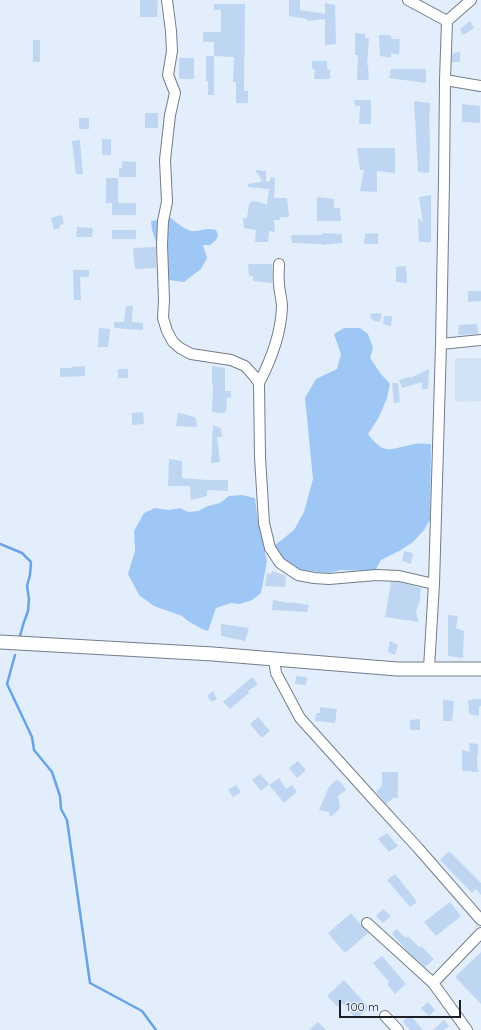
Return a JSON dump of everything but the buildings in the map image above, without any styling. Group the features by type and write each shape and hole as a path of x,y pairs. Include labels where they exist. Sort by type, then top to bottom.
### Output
{"main road":[{"path":"4,642 397,668 481,669"}],"street":[{"path":"167,0 172,51 168,75 175,93 170,115 165,160 167,202 163,221 162,245 164,300 163,318 167,331 173,342 180,348 192,354 231,360 245,366 260,383"},
{"path":"408,0 447,20"},
{"path":"429,668 434,584 441,344 447,20 471,0"},
{"path":"445,80 481,86"},
{"path":"279,264 279,283 282,306 281,321 270,363 260,383 260,457 264,523 270,548 280,563 298,575 329,579 376,575 399,576 434,584"},
{"path":"441,344 481,340"},
{"path":"274,659 276,673 300,718 481,920"},
{"path":"367,923 433,983 467,1030"},
{"path":"433,983 481,933"},
{"path":"385,1016 398,1030"}],"shaded area":[{"path":"171,218 188,230 194,231 213,229 216,230 218,235 216,240 210,245 203,245 207,258 201,269 184,282 169,280 152,230 151,221"},
{"path":"344,328 360,328 368,334 373,348 370,358 390,384 387,398 379,417 368,434 379,446 389,449 417,444 431,444 430,520 424,530 413,542 381,560 375,571 341,570 328,573 302,570 286,563 274,546 294,530 304,512 313,479 305,398 316,379 337,369 341,354 334,334"},
{"path":"455,358 481,358 481,401 455,402"},
{"path":"242,495 255,498 261,535 265,545 267,561 261,593 252,600 240,604 231,603 216,608 208,631 188,621 182,616 154,606 139,595 128,574 135,551 134,531 144,513 155,508 169,510 180,508 188,512 198,511 208,506 220,503 229,496"}],"waterway":[{"path":"0,544 22,553 31,562 27,586 29,599 28,611 19,639"},
{"path":"15,655 7,684 32,737 34,750 52,772 60,796 61,809 67,820 90,983 142,1011 156,1030"}]}
